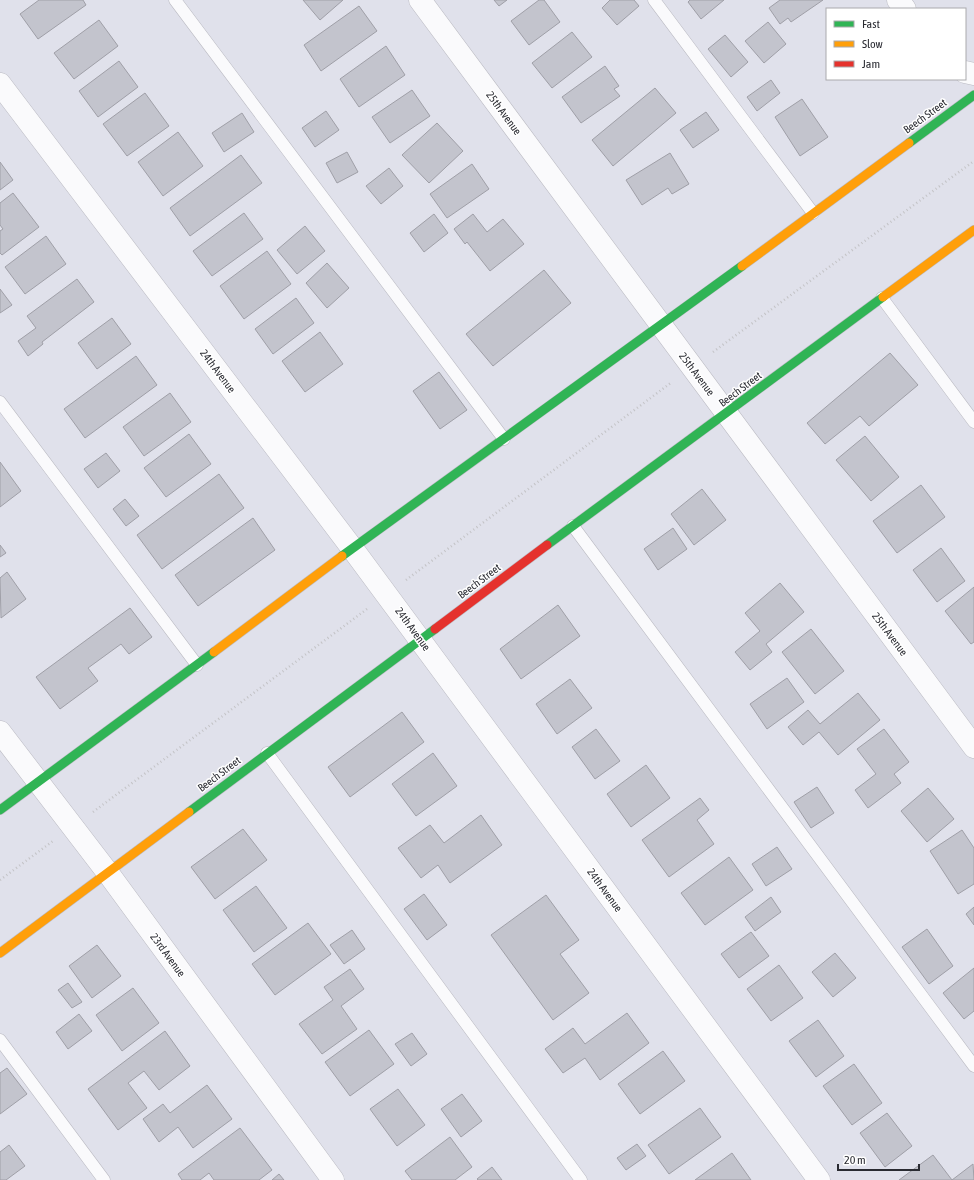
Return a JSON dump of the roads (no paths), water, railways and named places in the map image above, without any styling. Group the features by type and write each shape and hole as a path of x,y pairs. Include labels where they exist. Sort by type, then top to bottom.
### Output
{"street":[{"name":"25th Avenue","path":"420,0 974,747"},
{"path":"898,0 904,8"},
{"name":"24th Avenue","path":"0,84 387,594 819,1180"},
{"name":"Beech Street","path":"0,810 197,665 352,548 661,326 812,213 974,95"},
{"name":"Beech Street","path":"0,953 267,753 974,230"},
{"name":"23rd Avenue","path":"0,732 108,873 333,1180"}],"lane":[{"path":"174,0 504,439"},
{"path":"654,0 812,213"},
{"path":"882,298 974,422"},
{"path":"0,402 197,665"},
{"path":"573,526 974,1066"},
{"path":"267,753 581,1180"},
{"path":"0,1040 104,1180"}]}
